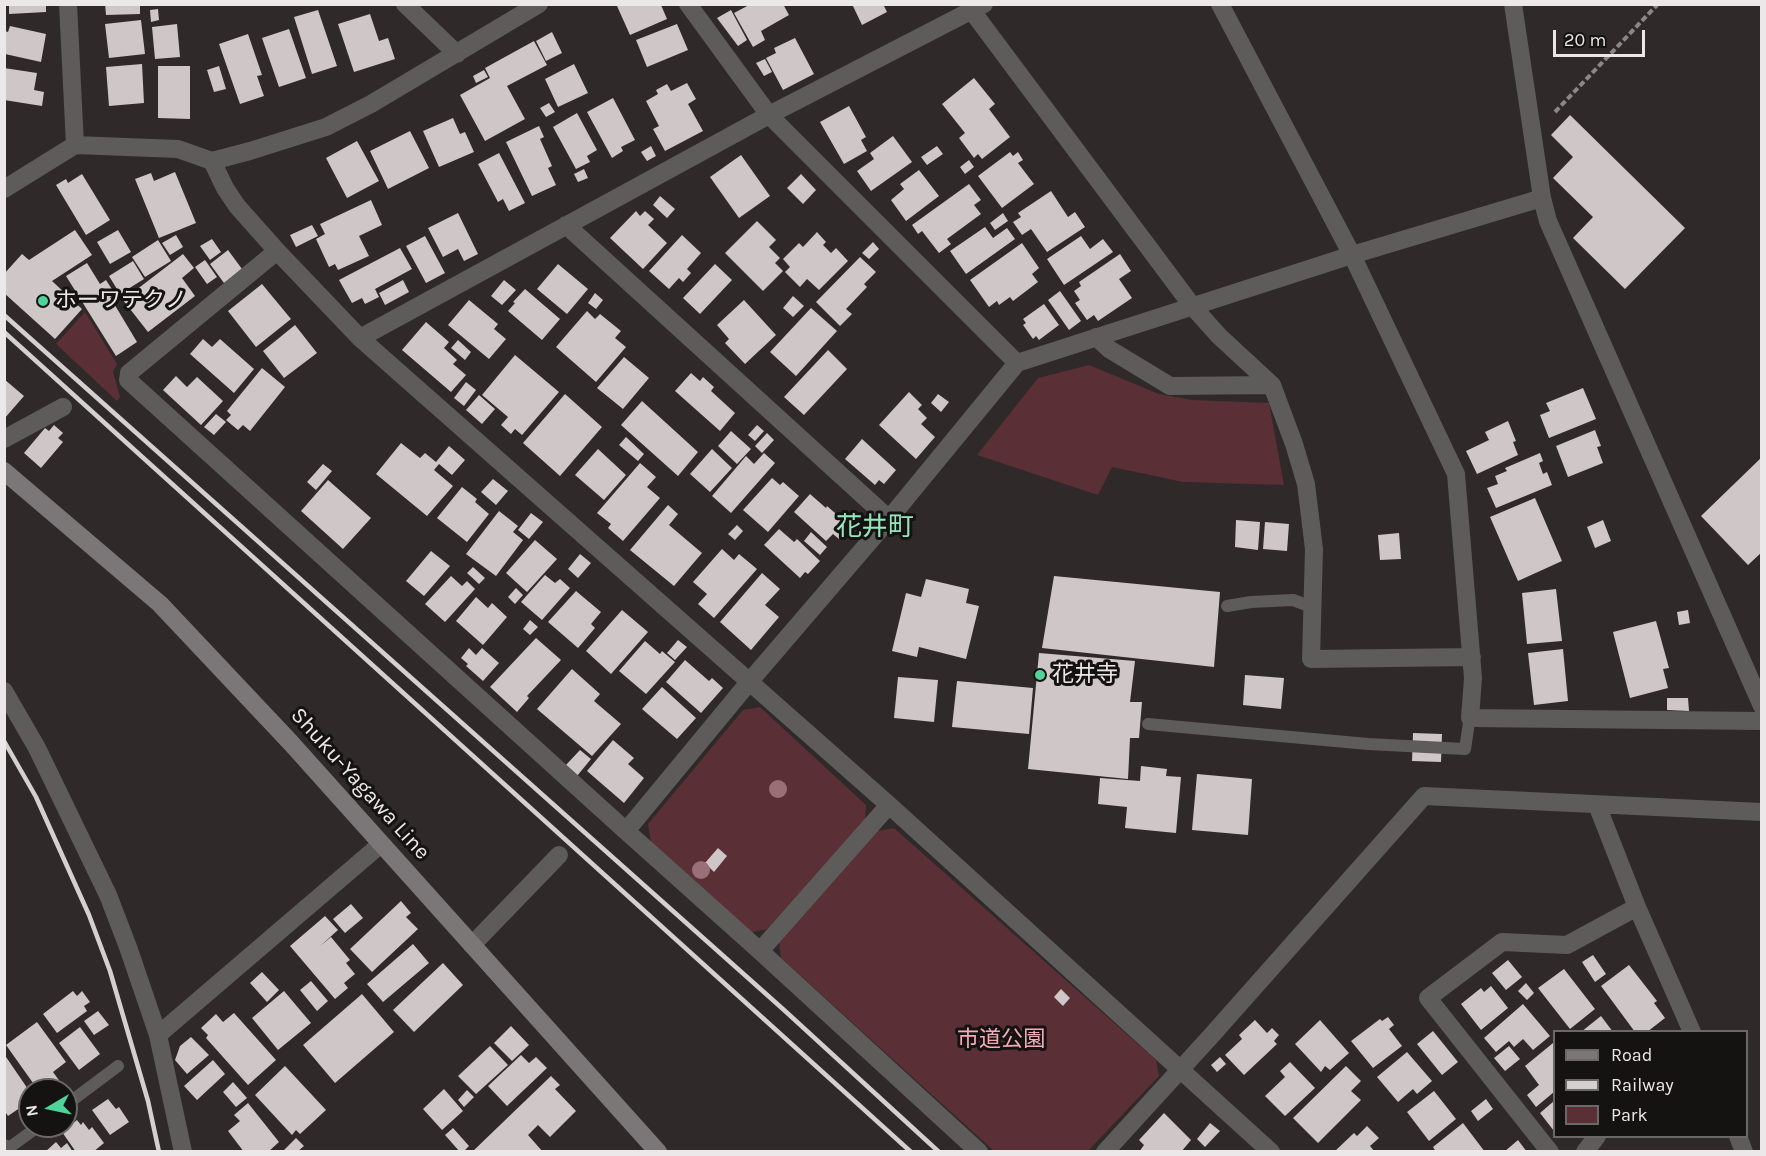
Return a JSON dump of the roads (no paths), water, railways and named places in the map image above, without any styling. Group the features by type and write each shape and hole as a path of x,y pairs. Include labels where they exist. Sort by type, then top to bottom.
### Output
{"main road":[{"name":"Shuku-Yagawa Line","path":"4,471 160,604 291,743 658,1152"}],"street":[{"path":"68,4 75,145"},
{"path":"405,4 457,54"},
{"path":"4,189 75,145 178,149 212,161 326,127 371,104 540,4"},
{"path":"688,4 769,115 1017,363"},
{"path":"1220,4 1352,255 1456,474 1472,657 1470,718 1761,721"},
{"path":"1513,4 1532,136 1548,221 1761,706"},
{"path":"360,338 769,115 978,8 1193,307 1219,336 1272,385 1306,484 1314,549 1311,659 1472,657"},
{"path":"212,161 237,206 360,338 889,805 1271,1152"},
{"path":"626,831 1017,363 1352,255 1542,198"},
{"path":"566,225 889,519"},
{"path":"277,251 129,373 128,380 979,1152"},
{"path":"1096,338 1109,349 1170,386 1272,385"},
{"path":"4,439 63,407"},
{"path":"4,691 37,748 108,895 158,1035 183,1152"},
{"path":"1105,1152 1424,796 1761,812"},
{"path":"760,951 889,805"},
{"path":"1597,805 1637,907 1690,1030"},
{"path":"158,1035 381,844"},
{"path":"472,945 559,855"},
{"path":"1550,1152 1428,998 1502,942 1567,945 1637,907"},
{"path":"1585,1152 1596,1138"},
{"path":"1738,1138 1744,1152"}],"lane":[{"path":"1227,606 1251,602 1293,600 1312,607"},
{"path":"1148,724 1368,744 1465,749 1470,716"},
{"path":"78,1096 118,1066"},
{"path":"6,1150 22,1138"}],"railway":[{"path":"4,315 784,1010 939,1152"},
{"path":"4,332 911,1152"},
{"path":"4,741 36,797 89,915 110,971 148,1101 159,1152"}],"place":[{"name":"ホーワテクノ","path":"43,301"},
{"name":"花井寺","path":"1040,675"}],"district":[{"name":"花井町","path":"875,528"}],"park label":[{"name":"市道公園","path":"1001,1040"}]}
